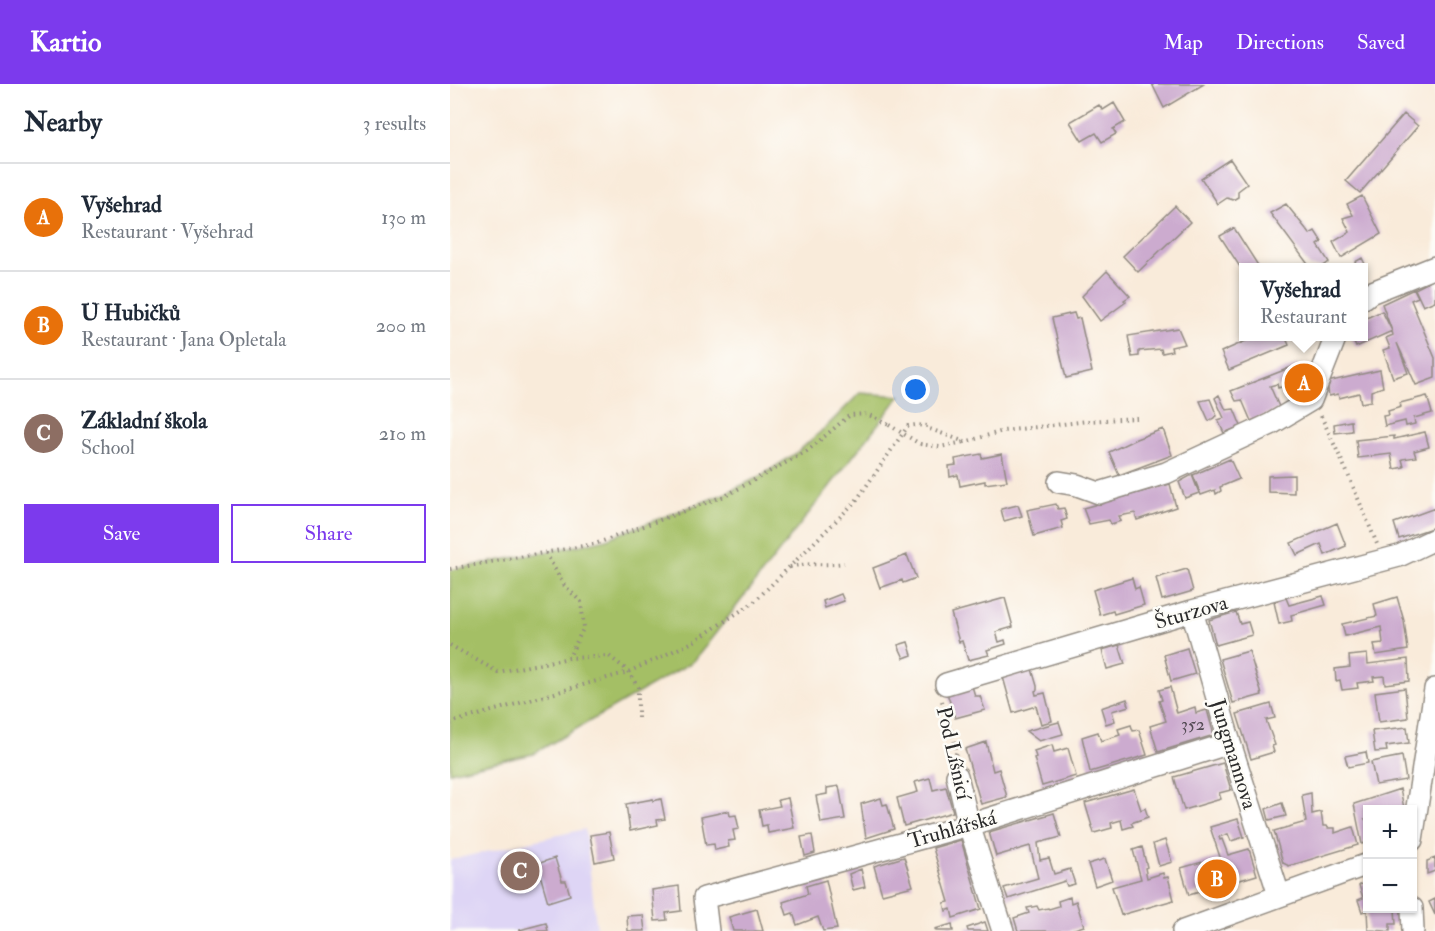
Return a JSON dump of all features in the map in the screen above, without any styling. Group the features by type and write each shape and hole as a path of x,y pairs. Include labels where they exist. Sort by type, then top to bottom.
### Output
{"street":[{"path":"1368,295 1435,267"},
{"path":"1059,482 1077,485 1099,493 1166,473 1271,424 1311,400 1334,341"},
{"name":"Šturzova","path":"946,684 1192,611 1399,556 1435,539"},
{"name":"Jungmannova","path":"1192,611 1230,744 1279,895"},
{"path":"1417,824 1428,780 1435,689"},
{"name":"Truhlářská","path":"708,931 704,898 969,825 1230,744"},
{"name":"Pod Líšnicí","path":"957,776 969,825 1003,931"},
{"path":"1183,931 1363,866"},
{"path":"1412,913 1413,931"}],"path":[{"path":"1311,400 1347,472 1382,560"},
{"path":"450,569 595,544 727,495 807,451 850,415 867,414 889,424 920,444 940,447 1003,431 1137,418"},
{"path":"450,723 628,672 693,642 754,602 856,501 908,426 916,424 927,426 965,442"},
{"path":"546,553 563,584 581,602 584,627 569,658"},
{"path":"789,567 805,563 830,566 843,563"},
{"path":"450,645 498,672 569,658 609,656 628,672 638,687 638,722"},
{"name":"Pod Líšnicí","path":"946,684 938,686 957,750 955,760 957,776"}],"shaded area":[{"path":"585,829 597,931 450,931 450,860"}],"green space":[{"path":"860,393 900,396 694,661 533,754 450,772 450,570 606,539 724,494 761,476 795,454"}],"building":[{"path":"1152,84 1204,84 1164,108"},
{"path":"1114,103 1125,122 1113,129 1116,134 1102,142 1096,133 1082,141 1070,122 1099,105 1103,110"},
{"path":"1404,114 1418,126 1360,193 1346,181"},
{"path":"1230,159 1247,184 1238,191 1238,197 1233,200 1227,198 1218,204 1201,178"},
{"path":"1362,196 1381,234 1341,258 1333,242 1350,232 1343,218 1353,215 1347,204"},
{"path":"1286,204 1310,234 1315,231 1322,242 1318,245 1329,262 1307,263 1270,213"},
{"path":"1175,206 1190,222 1138,272 1123,256"},
{"path":"1234,228 1256,263 1239,263 1239,265 1220,236"},
{"path":"1362,258 1364,263 1355,263"},
{"path":"1107,271 1130,296 1124,300 1126,302 1100,321 1082,296"},
{"path":"1435,279 1435,301 1423,306 1415,289"},
{"path":"1414,289 1418,297 1411,300 1435,358 1435,378 1416,385 1397,343 1408,373 1393,378 1383,350 1390,348 1386,338 1393,335 1382,304"},
{"path":"1382,311 1392,331 1356,347 1353,341 1368,341 1368,317"},
{"path":"1074,313 1076,319 1080,318 1092,372 1066,378 1052,318"},
{"path":"1178,328 1185,344 1171,347 1172,351 1162,353 1161,349 1139,351 1139,356 1132,357 1128,336"},
{"path":"1246,341 1287,341 1289,345 1229,370 1221,352"},
{"path":"1297,365 1304,383 1289,388 1287,385 1278,388 1277,384 1270,386 1280,409 1251,421 1242,400 1236,401 1231,391"},
{"path":"1380,370 1383,387 1371,391 1371,401 1361,403 1359,393 1339,398 1338,394 1329,396 1327,382"},
{"path":"1219,395 1226,410 1234,409 1241,426 1224,433 1218,420 1224,418 1215,398"},
{"path":"1427,396 1432,413 1414,418 1415,424 1406,426 1405,421 1385,426 1383,416 1389,415 1388,411 1401,407 1400,403"},
{"path":"1210,399 1217,416 1209,421 1200,401"},
{"path":"1351,421 1352,431 1335,433 1334,424"},
{"path":"1163,429 1172,455 1119,475 1109,452"},
{"path":"1425,432 1429,447 1414,451 1416,457 1402,459 1404,467 1394,469 1391,454 1358,458 1356,440 1394,436 1394,439"},
{"path":"981,454 982,458 1002,454 1007,481 985,484 985,481 960,486 958,475 950,477 949,466 956,465 955,459"},
{"path":"1230,459 1239,479 1220,487 1221,491 1216,494 1215,490 1201,495 1193,475"},
{"path":"1192,475 1199,493 1185,498 1179,482"},
{"path":"1294,475 1294,493 1268,492 1268,476"},
{"path":"1170,484 1176,507 1137,520 1135,513 1119,516 1121,521 1111,524 1109,520 1089,524 1083,508"},
{"path":"1056,504 1058,509 1064,508 1067,519 1061,521 1063,528 1034,536 1027,510"},
{"path":"1018,505 1022,516 1004,521 1001,509"},
{"path":"1435,508 1435,527 1399,539 1394,523"},
{"path":"1337,523 1346,546 1325,555 1321,544 1297,555 1291,543"},
{"path":"907,555 916,578 903,583 902,580 880,588 873,568"},
{"path":"1187,569 1193,591 1162,600 1156,578"},
{"path":"1132,578 1135,589 1139,587 1144,605 1114,614 1113,611 1100,615 1093,590"},
{"path":"841,594 844,601 825,608 823,601"},
{"path":"1323,596 1326,605 1291,615 1292,621 1279,624 1274,602 1286,598 1289,605"},
{"path":"1397,597 1404,621 1408,650 1376,655 1374,644 1383,643 1381,627 1345,636 1342,624 1377,616 1374,604"},
{"path":"1005,598 1013,627 996,632 999,642 1005,640 1006,644 987,650 989,655 968,660 962,641 959,642 951,613"},
{"path":"1236,612 1240,624 1248,622 1252,635 1216,645 1209,620"},
{"path":"908,642 912,655 904,658 898,645"},
{"path":"1119,645 1125,664 1107,669 1102,650"},
{"path":"1187,648 1195,674 1171,681 1164,655"},
{"path":"1249,651 1262,695 1233,703 1220,659"},
{"path":"1367,654 1368,664 1408,659 1409,681 1385,684 1384,676 1373,677 1374,681 1357,683 1358,688 1342,690 1340,680 1336,681 1335,669 1350,667 1349,656"},
{"path":"1032,669 1037,686 1036,695 1045,693 1052,721 1041,724 1036,706 1013,713 1003,677"},
{"path":"972,686 975,696 980,696 985,710 955,718 947,693"},
{"path":"1170,687 1177,713 1195,707 1196,713 1207,710 1214,735 1158,752 1150,726 1166,721 1159,701 1162,700 1159,690"},
{"path":"1405,688 1408,718 1379,722 1375,692"},
{"path":"1127,699 1129,706 1112,711 1115,721 1106,724 1101,708"},
{"path":"1271,704 1275,718 1266,720 1275,745 1272,746 1274,752 1251,759 1237,714"},
{"path":"1059,722 1063,734 1039,741 1026,731"},
{"path":"1131,725 1133,731 1139,730 1147,755 1090,772 1082,737 1098,732 1101,741 1120,735 1118,729"},
{"path":"1407,727 1409,743 1386,746 1387,751 1375,752 1372,731"},
{"path":"986,742 993,771 999,769 1007,797 981,804 965,749"},
{"path":"1052,745 1054,752 1068,748 1076,776 1042,786 1034,751"},
{"path":"1366,752 1368,763 1348,767 1345,756"},
{"path":"1402,756 1406,780 1376,785 1371,762"},
{"path":"1223,763 1231,790 1219,793 1221,799 1184,810 1174,777"},
{"path":"930,778 933,790 946,787 953,812 904,826 897,798 918,792 915,782"},
{"path":"839,786 845,819 821,823 816,796 827,794 827,788"},
{"path":"1134,789 1141,810 1145,808 1148,817 1131,823 1133,826 1123,829 1121,820 1111,823 1112,828 1094,833 1085,803"},
{"path":"1400,789 1403,805 1363,805 1362,844 1354,804"},
{"path":"1311,793 1312,814 1321,812 1323,826 1335,828 1335,833 1353,827 1358,845 1289,866 1283,863 1274,831 1306,822 1302,795"},
{"path":"788,798 794,828 768,833 767,825 762,826 759,810 780,806 778,800"},
{"path":"881,798 883,805 887,804 894,829 866,838 861,804"},
{"path":"653,799 653,801 661,799 665,819 657,820 658,825 630,831 626,804"},
{"path":"1282,803 1286,816 1269,820 1266,809"},
{"path":"729,811 730,816 736,815 739,829 733,830 735,840 728,841 729,847 715,850 714,844 706,845 701,817"},
{"path":"1054,813 1061,837 1038,843 1040,860 1049,858 1054,874 1070,869 1075,884 1067,886 1065,881 1008,899 1004,888 1038,878 1030,846 996,856 989,832"},
{"path":"1238,819 1244,837 1231,841 1228,834 1219,837 1220,840 1222,839 1228,855 1249,849 1257,875 1189,895 1181,868 1220,857 1210,827"},
{"path":"609,832 614,858 595,862 590,835"},
{"path":"812,835 815,853 805,856 801,837"},
{"path":"961,840 981,909 953,918 951,909 946,911 944,903 949,902 933,848"},
{"path":"1165,840 1172,862 1159,866 1153,844"},
{"path":"1142,847 1147,878 1163,873 1164,878 1168,877 1174,900 1121,915 1112,887 1141,879 1133,850"},
{"path":"904,857 913,886 882,894 874,866"},
{"path":"555,858 562,881 566,881 570,895 548,902 537,864"},
{"path":"1435,858 1435,871 1427,874 1427,861"},
{"path":"1105,859 1112,880 1095,886 1088,864"},
{"path":"861,869 865,887 853,890 849,874"},
{"path":"826,880 837,929 823,931 818,917 797,925 793,913 787,915 783,902 808,894 806,886"},
{"path":"1363,884 1363,898 1359,885"},
{"path":"679,886 681,911 666,913 667,920 655,921 652,890"},
{"path":"1070,897 1071,903 1076,901 1084,926 1068,931 1018,931 1014,918 1029,913 1027,908 1037,906 1039,910 1049,909 1059,906 1058,901"},
{"path":"1363,898 1362,912 1358,900"},
{"path":"1435,899 1435,915 1429,902"},
{"path":"757,909 763,931 733,931 729,917"},
{"path":"1367,913 1395,913 1396,924 1390,924 1390,931 1368,930"},
{"path":"643,915 645,931 628,931 627,916"},
{"path":"985,922 988,931 968,931 967,928"},
{"path":"546,923 548,931 519,931 519,930"},
{"path":"952,924 953,931 936,931 935,929"}],"place":[{"name":"Vyšehrad","path":"1304,383"},
{"name":"Základní škola","path":"520,871"},
{"name":"U Hubičků","path":"1217,879"}]}
